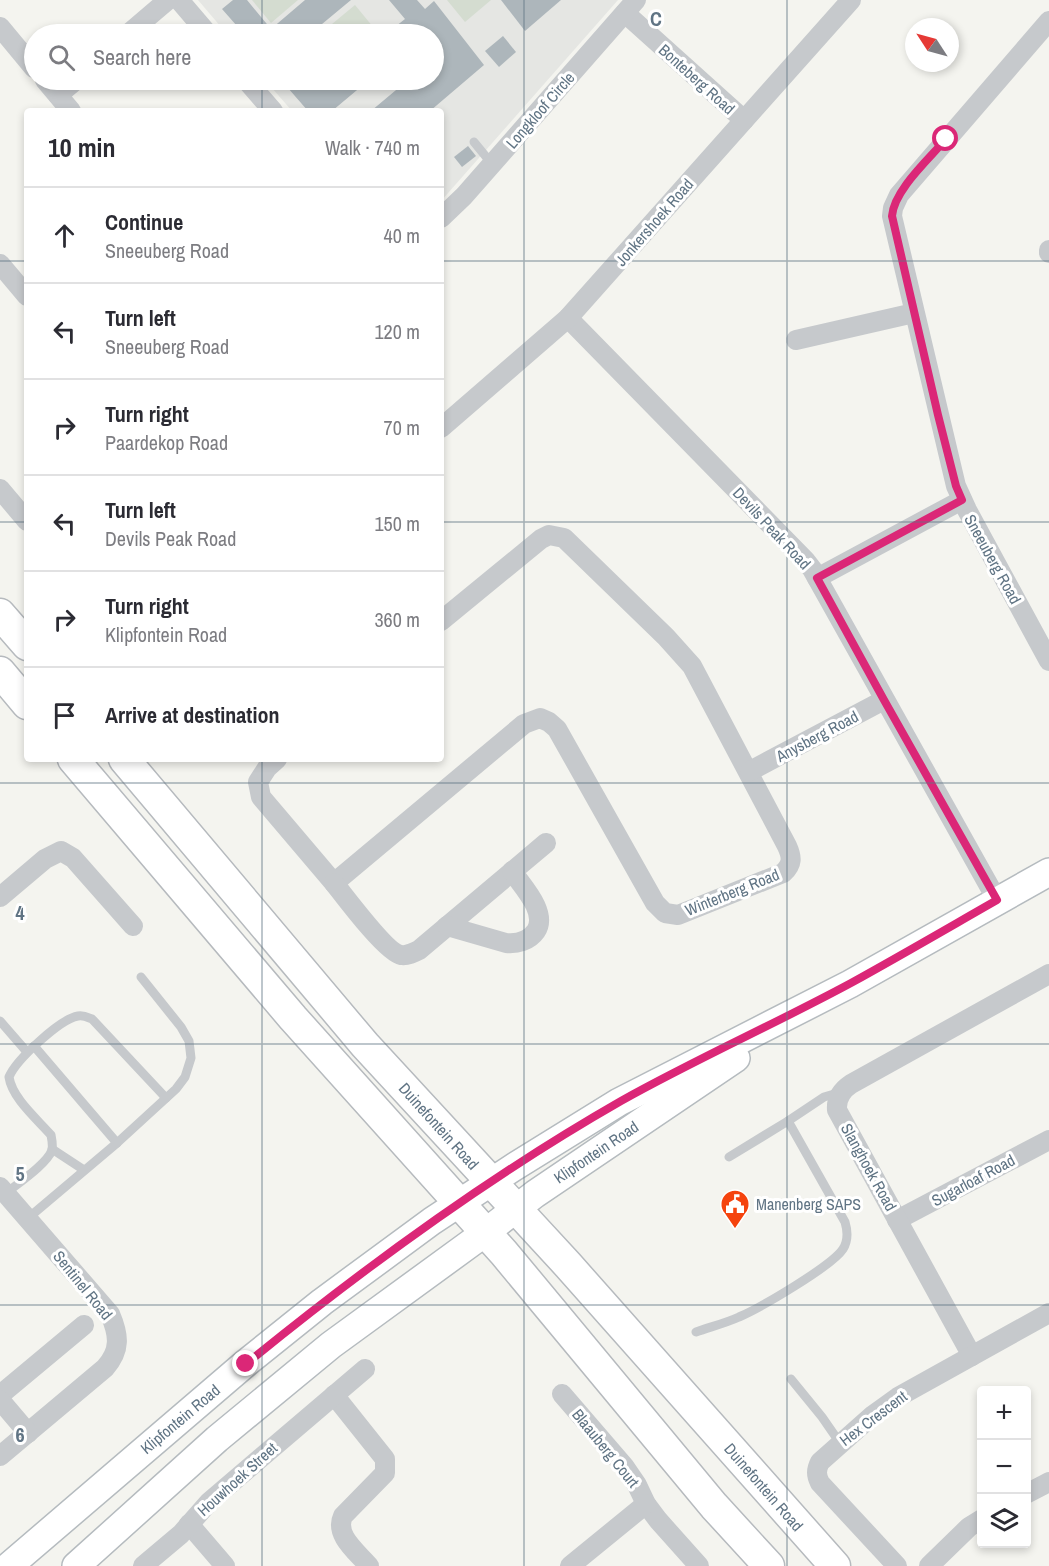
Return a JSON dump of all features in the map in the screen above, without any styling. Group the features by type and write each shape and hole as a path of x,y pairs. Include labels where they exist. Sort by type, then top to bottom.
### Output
{"main road":[{"path":"0,614 24,642"},
{"path":"0,672 24,700"},
{"path":"76,762 293,1018 486,1232 714,1506 769,1566"},
{"name":"Duinefontein Road","path":"128,762 365,1046 568,1265 835,1566"},
{"name":"Klipfontein Road","path":"9,1566 143,1450 322,1302 432,1221 490,1182 619,1102 850,984 1049,872"},
{"name":"Klipfontein Road","path":"76,1566 217,1439 331,1345 514,1209 666,1104 850,984"}],"street":[{"path":"140,24 168,0"},
{"path":"179,0 199,24"},
{"name":"Jonkershoek Road","path":"444,425 568,318 851,0"},
{"name":"Bonteberg Road","path":"630,6 744,120"},
{"name":"Longkloof Circle","path":"444,215 492,164 630,6"},
{"name":"Sneeuberg Road","path":"1049,21 895,201 892,216 956,486 1049,661"},
{"path":"0,27 24,56"},
{"path":"54,90 69,108"},
{"path":"58,95 64,90"},
{"path":"255,90 270,108"},
{"path":"0,264 24,292"},
{"path":"796,340 914,314"},
{"name":"Devils Peak Road","path":"568,318 805,560 997,900"},
{"path":"0,489 24,517"},
{"path":"817,578 962,500"},
{"name":"Winterberg Road","path":"334,884 524,724 540,718 557,729 655,903 665,914 678,915 783,873 789,866 791,858 787,846 750,771 692,666 682,653 564,538 549,535 541,539 444,619"},
{"name":"Anysberg Road","path":"750,771 884,700"},
{"path":"274,762 258,782 261,797 385,944 402,956 418,950 546,843"},
{"path":"0,897 45,859 61,852 73,858 134,926"},
{"path":"447,926 506,944 516,944 533,935 538,927 538,912 512,871"},
{"path":"842,1092 851,1084 1049,974"},
{"name":"Slanghoek Road","path":"842,1092 837,1110 972,1356"},
{"name":"Sugarloaf Road","path":"897,1220 1049,1140"},
{"name":"Sentinel Road","path":"0,1456 105,1368 114,1357 118,1345 117,1331 110,1314 3,1190"},
{"name":"Hex Crescent","path":"897,1566 820,1483 817,1469 820,1462 898,1397 1049,1313"},
{"path":"0,1395 84,1325"},
{"name":"Houwhoek Street","path":"143,1566 176,1539 208,1502 365,1369"},
{"name":"Blaauberg Court","path":"562,1394 624,1466 638,1485 645,1504 699,1566"},
{"path":"334,1395 385,1459 385,1473 343,1516 340,1522 340,1529 344,1537 369,1566"},
{"path":"0,1400 28,1433"},
{"path":"1031,1491 1049,1482"},
{"path":"570,1566 645,1504"},
{"path":"929,1566 977,1522"},
{"path":"189,1524 225,1566"}],"lane":[{"path":"474,142 492,164"},
{"path":"27,1219 117,1143 186,1077 191,1058 189,1041 181,1027 141,977"},
{"path":"3,1190 44,1161 52,1149 51,1135 22,1102 10,1084 11,1071 31,1049 66,1021 85,1016 98,1025 166,1098"},
{"path":"0,1021 31,1049 117,1143"},
{"path":"729,1157 824,1097 842,1092"},
{"path":"696,1332 740,1317 791,1289 833,1260 843,1250 847,1239 846,1222 788,1121"},
{"path":"52,1149 84,1170"},
{"path":"791,1379 840,1443"}],"shaded area":[{"path":"198,0 618,0 444,198 444,108 289,108 274,90 444,90 444,24 218,24"},
{"path":"252,0 298,0 271,23"},
{"path":"447,0 491,0 465,22"},
{"path":"355,5 371,24 332,24"}],"building":[{"path":"233,0 247,0 267,24 235,24 222,9"},
{"path":"305,0 351,0 322,24 277,24"},
{"path":"389,0 417,0 425,9 434,1 484,65 434,108 375,108 396,90 444,90 444,24 399,24 405,19"},
{"path":"501,0 561,0 525,31"},
{"path":"503,36 516,52 499,67 485,51"},
{"path":"290,90 357,90 336,108 305,108"},
{"path":"468,146 476,156 462,167 454,157"}],"place":[{"name":"Manenberg SAPS","path":"735,1230"}],"route":[{"path":"246,1364 322,1302 432,1221 619,1102 850,984 997,900 983,879 817,578 962,500 956,486 938,415 892,216 892,207 899,195 946,139"}]}
